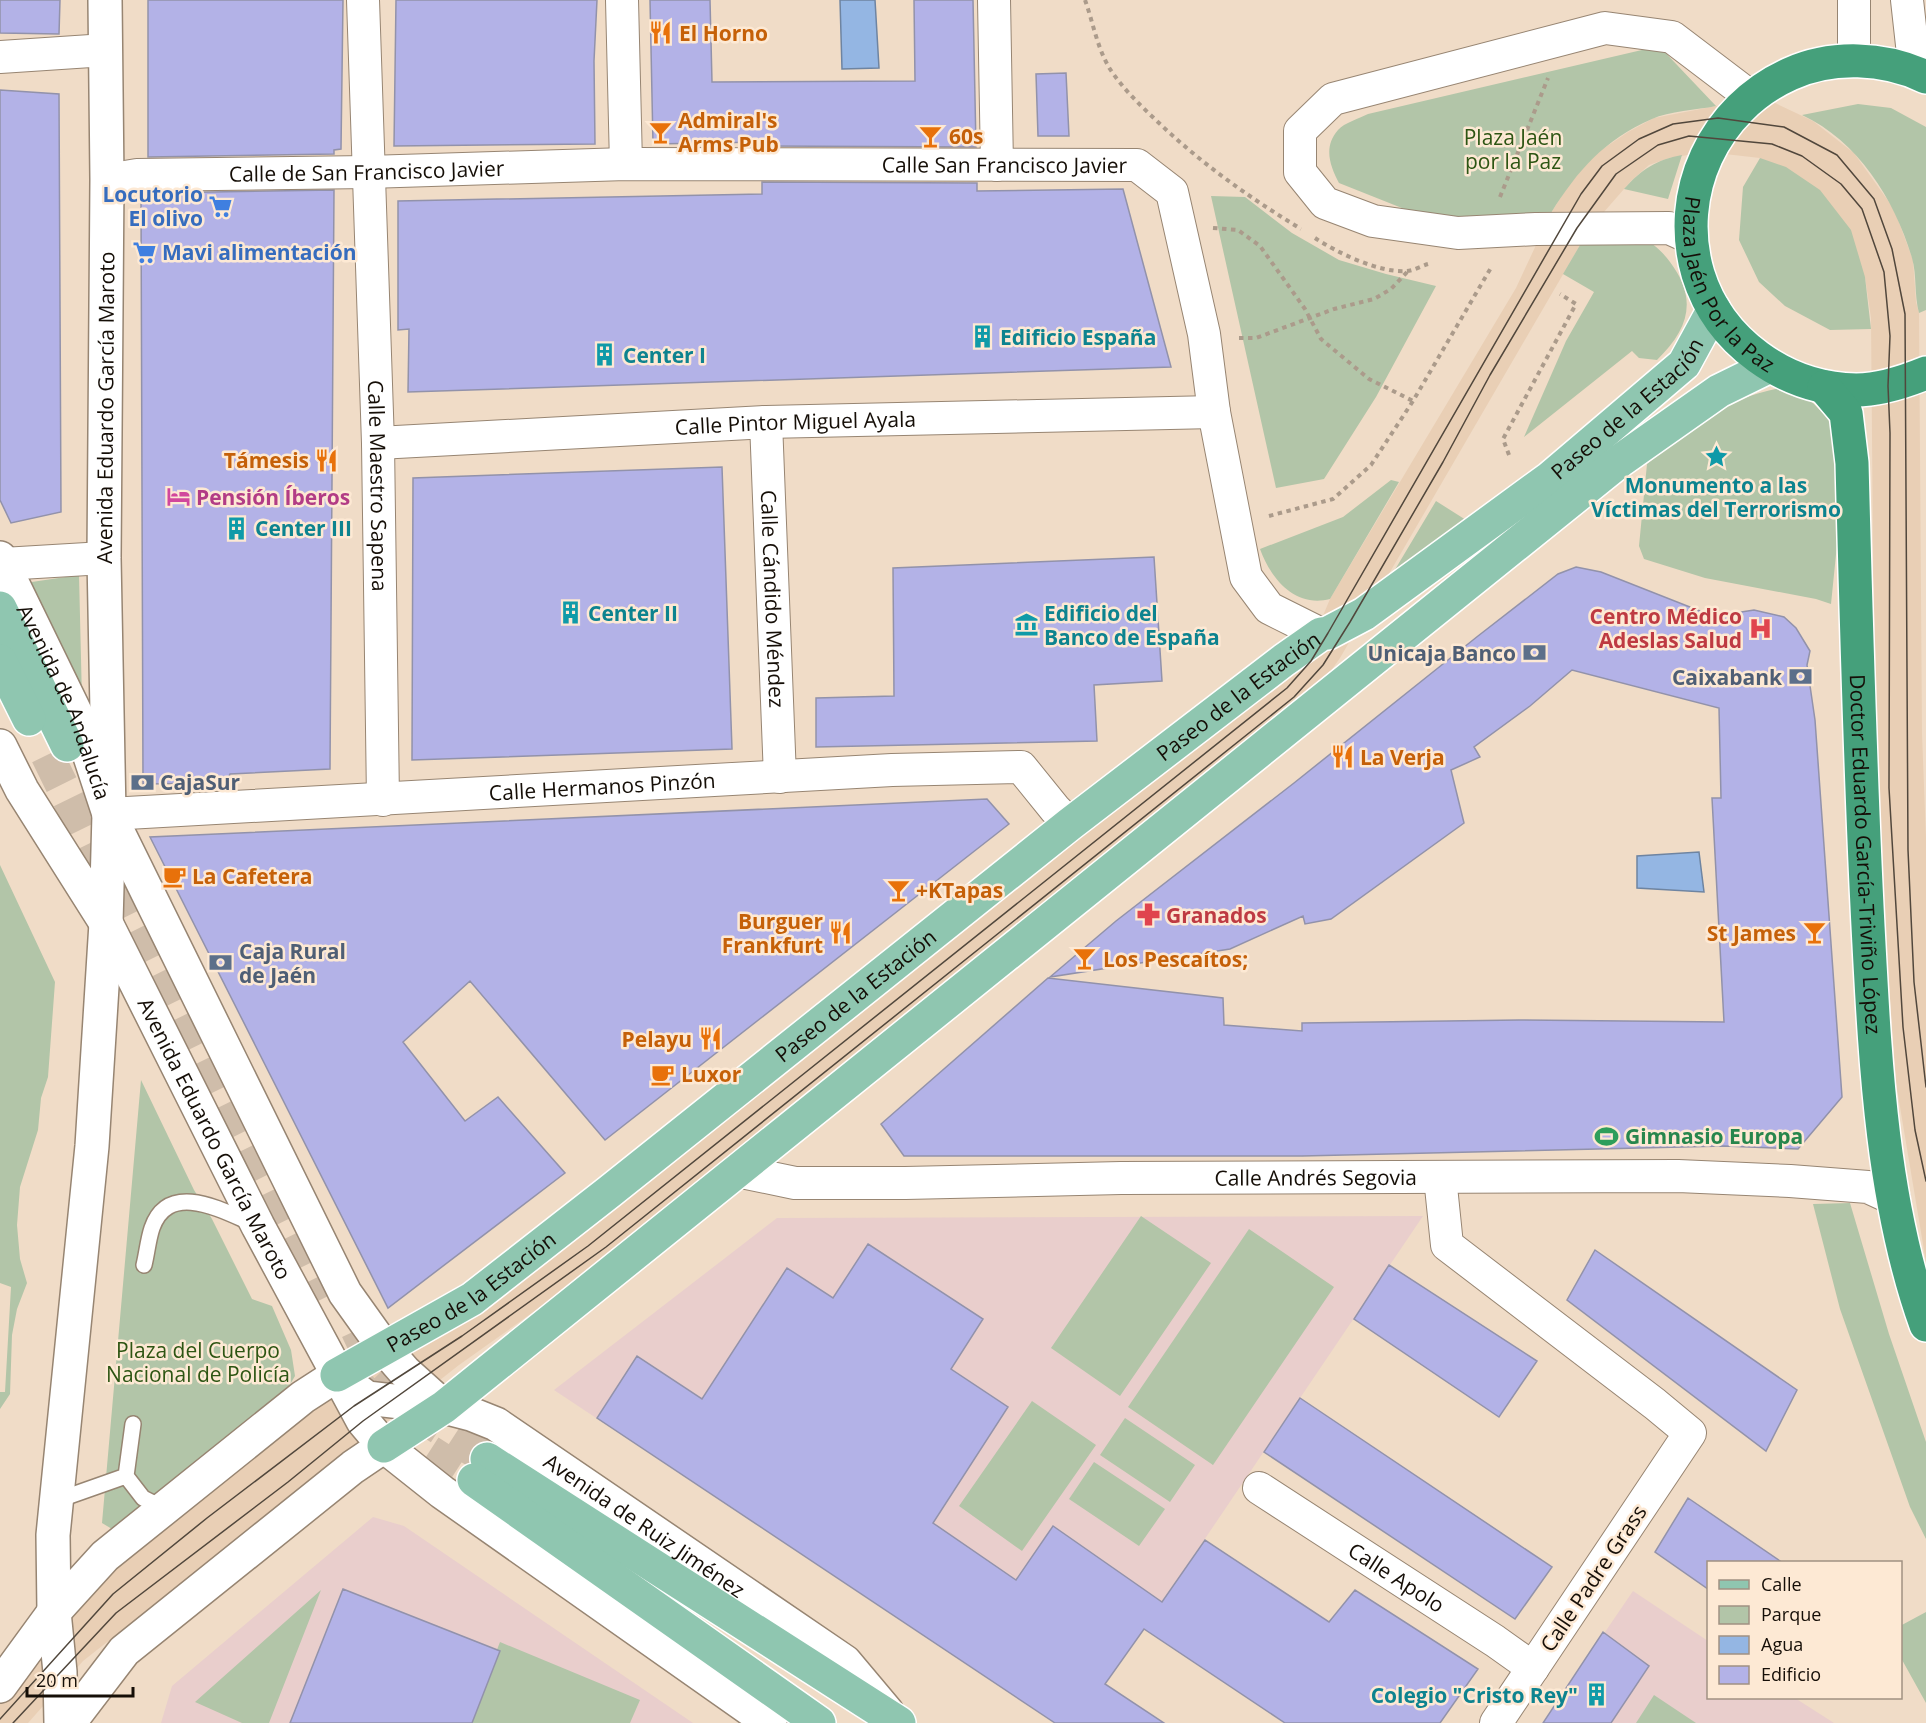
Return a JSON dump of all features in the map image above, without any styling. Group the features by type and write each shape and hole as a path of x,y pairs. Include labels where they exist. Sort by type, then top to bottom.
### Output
{"highway":[{"name":"Plaza Jaén Por la Paz","path":"1920,74 1885,63 1854,60 1827,63 1800,70 1774,81 1751,97 1722,128 1707,152 1697,179 1691,208 1691,238 1698,274 1714,309 1725,326 1770,366 1788,375 1824,387 1872,389 1906,382 1926,373"},
{"name":"Doctor Eduardo García-Triviño López","path":"1824,387 1846,413 1852,463 1861,793 1875,1059 1894,1199 1911,1279 1926,1325"}],"main road":[{"name":"Paseo de la Estación","path":"337,1375 472,1299 1070,824 1284,660 1321,634 1328,633 1364,614 1550,478 1684,364 1714,309"},
{"name":"Paseo de la Estación","path":"384,1446 444,1407 1621,460 1719,391 1770,366"},
{"name":"Avenida de Andalucía","path":"0,608 57,750 0,662"},
{"name":"Avenida de Ruiz Jiménez","path":"819,1723 481,1469 897,1722"}],"street":[{"name":"Avenida Eduardo García Maroto","path":"105,0 107,180 104,558 109,814 106,923 258,1226 337,1375 363,1421 384,1446"},
{"name":"Calle Maestro Sapena","path":"363,0 378,443 382,800"},
{"path":"622,0 626,165"},
{"path":"994,0 997,165"},
{"path":"1854,0 1854,60"},
{"path":"1907,0 1920,74"},
{"path":"1691,238 1669,228 1536,229 1458,233 1373,221 1325,203 1300,172 1300,131 1333,99 1605,28 1672,37 1751,97"},
{"path":"0,57 106,50"},
{"name":"Calle de San Francisco Javier","path":"107,180 137,175 626,165"},
{"name":"Calle San Francisco Javier","path":"626,165 1137,165 1173,192 1204,334 1214,412 1246,577 1269,608 1321,634"},
{"name":"Calle Pintor Miguel Ayala","path":"378,443 766,422 1214,412"},
{"name":"Calle Cándido Méndez","path":"766,422 780,777"},
{"path":"1,561 104,558"},
{"name":"Avenida de Andalucía","path":"1,561 76,714 109,814"},
{"path":"0,746 22,790 106,923 92,1146 53,1535 54,1612 60,1672 61,1723"},
{"name":"Calle Hermanos Pinzón","path":"109,814 892,770 1022,767 1055,809 1070,824"},
{"name":"Avenida Eduardo García Maroto","path":"109,814 345,1293 385,1349"},
{"name":"Calle Andrés Segovia","path":"737,1171 795,1183 1678,1176 1790,1180 1868,1187 1894,1199"},
{"name":"Calle Padre Grass","path":"1440,1177 1448,1245 1656,1404 1690,1433 1496,1723"},
{"name":"Avenida de Ruiz Jiménez","path":"385,1349 405,1372 444,1407 496,1424 845,1662 897,1722"},
{"path":"337,1375 367,1398 444,1407"},
{"name":"Paseo de la Estación","path":"0,1686 54,1612 105,1556 303,1397 337,1375"},
{"path":"384,1446 442,1492 770,1723"},
{"name":"Paseo de la Estación","path":"69,1723 124,1651 353,1467 384,1446"},
{"name":"Calle Apolo","path":"1259,1488 1533,1668"}],"lane":[{"path":"144,1265 153,1227 161,1212 175,1203 189,1202 211,1206 258,1226"},
{"path":"133,1424 126,1476 143,1498 157,1505 178,1498"},
{"path":"58,1500 126,1476"}],"path":[{"path":"1085,0 1109,68 1134,100 1186,149 1238,189 1328,246 1388,270 1408,271 1437,261"},
{"path":"1496,208 1551,69"},
{"path":"1217,228 1238,230 1260,246 1310,318 1321,339 1369,379 1413,401"},
{"path":"1266,516 1333,499 1371,465 1413,401 1493,263"},
{"path":"1241,338 1256,338 1334,309 1374,299 1391,289 1408,271"},
{"path":"1509,455 1503,439 1576,304 1560,294"}],"shaded area":[{"path":"1775,103 1813,121 1854,153 1894,209 1913,260 1919,313 1922,734 1926,838 1926,1262 1896,1083 1875,789 1871,318 1865,277 1760,158 1707,152 1669,158 1649,165 1631,181 1590,228 1340,658 1308,703 612,1256 459,1365 83,1661 28,1723 0,1723 0,1700 74,1609 118,1562 273,1435 591,1224 1292,670 1311,644 1330,599 1516,288 1551,213 1568,186 1594,155 1654,118 1716,106"},
{"path":"1423,1216 1144,1629 1077,1723 1055,1723 554,1390 777,1218"},
{"path":"373,1517 404,1526 693,1723 161,1723 172,1686"},
{"path":"1633,1591 1707,1640 1707,1699 1797,1699 1834,1723 1543,1723"}],"green space":[{"name":"Plaza Jaén por la Paz","path":"1659,46 1716,106 1659,116 1620,136 1582,170 1551,213 1469,220 1422,216 1339,183 1333,170 1329,150 1333,136 1344,125 1368,114"},
{"path":"1858,104 1891,108 1926,127 1926,310 1919,313 1912,258 1896,215 1884,194 1872,174 1857,156 1822,126 1802,115"},
{"path":"1682,155 1668,199 1624,189 1650,166"},
{"path":"1760,158 1786,167 1820,190 1851,230 1865,277 1871,329 1830,330 1785,306 1759,282 1739,240 1743,187"},
{"path":"1211,196 1245,197 1292,233 1339,260 1436,286 1376,397 1324,479 1276,488"},
{"path":"1590,228 1645,240 1662,253 1679,276 1684,289 1687,301 1683,325 1657,360 1639,358 1632,351 1524,437 1566,341 1594,292 1563,274"},
{"path":"1785,387 1804,396 1814,404 1837,433 1839,525 1831,604 1816,599 1705,578 1644,559 1639,546 1647,464 1680,436 1726,406 1743,398"},
{"path":"1391,480 1399,482 1330,599 1317,601 1306,599 1286,589 1271,571 1260,549 1343,517"},
{"path":"1436,501 1466,520 1390,578"},
{"path":"79,575 82,700 25,583"},
{"path":"0,865 55,982 48,1077 41,1098 38,1130 20,1187 17,1225 20,1259 27,1283 17,1309 12,1335 10,1394 0,1409 0,1392 5,1392 11,1287 0,1283"},
{"name":"Plaza del Cuerpo Nacional de Policía","path":"141,1080 194,1190 212,1219 252,1299 272,1306 291,1350 295,1376 285,1393 117,1532 102,1523"},
{"path":"1850,1203 1889,1334 1926,1442 1926,1539 1910,1507 1840,1309 1813,1204"},
{"path":"1141,1216 1211,1263 1120,1396 1051,1348"},
{"path":"1249,1229 1334,1287 1213,1465 1128,1407"},
{"path":"1032,1401 1096,1445 1022,1551 959,1506"},
{"path":"1125,1418 1195,1465 1170,1502 1100,1455"},
{"path":"1094,1462 1165,1509 1139,1546 1069,1499"},
{"path":"321,1590 269,1723 242,1723 195,1702"},
{"path":"1926,1612 1926,1703 1902,1660 1902,1625"},
{"path":"500,1642 640,1700 630,1723 468,1723"},
{"path":"1654,1695 1696,1723 1636,1723"}],"water":[{"path":"840,0 875,0 879,68 842,69"},
{"path":"1699,852 1704,892 1637,888 1637,856"}],"building":[{"path":"0,0 60,0 59,34 0,33"},
{"path":"148,0 343,0 341,149 334,150 334,154 148,157"},
{"path":"396,0 597,0 594,61 595,144 394,146"},
{"path":"650,0 710,0 712,82 915,81 914,0 973,0 976,147 761,146 761,142 653,144"},
{"path":"1066,73 1069,136 1038,136 1036,74"},
{"path":"0,90 59,94 61,512 11,523 0,500"},
{"path":"762,182 977,183 977,191 1123,189 1171,367 408,392 409,329 398,330 398,201 762,194"},
{"name":"Center III","path":"334,190 330,769 230,774 226,783 143,784 141,200 148,200 148,193"},
{"name":"Center II","path":"722,467 732,749 412,760 413,478"},
{"name":"Edificio del Banco de España","path":"1154,557 1162,681 1094,685 1097,741 816,747 816,698 894,696 893,568"},
{"path":"1576,567 1601,572 1700,611 1722,615 1754,610 1784,617 1796,628 1810,651 1807,665 1815,720 1842,1097 1798,1149 1724,1146 1302,1156 904,1156 881,1124 1048,978 1223,998 1224,1025 1302,1031 1302,1023 1519,1020 1724,1022 1712,798 1721,798 1719,708 1572,670 1530,706 1474,747 1480,757 1451,770 1464,823 1331,919 1305,924 1303,916 1230,949 1050,977 1116,921 1478,636 1558,574"},
{"path":"987,799 1009,824 605,1140 470,981 403,1042 465,1121 498,1097 565,1173 388,1308 150,837"},
{"path":"868,1244 983,1319 951,1369 1008,1407 933,1523 1016,1580 1053,1526 1162,1602 1205,1540 1329,1622 1355,1590 1478,1669 1440,1723 1285,1723 1144,1629 1105,1684 1164,1723 1055,1723 597,1418 637,1356 702,1399 787,1268 833,1298"},
{"path":"1595,1250 1797,1390 1766,1451 1567,1300"},
{"path":"1389,1265 1537,1361 1499,1417 1354,1319"},
{"path":"1300,1398 1552,1567 1515,1619 1264,1452"},
{"path":"1688,1498 1780,1561 1707,1561 1707,1588 1655,1552"},
{"path":"343,1589 500,1651 472,1723 290,1723"},
{"name":"Colegio \"Cristo Rey\"","path":"1603,1632 1649,1666 1611,1723 1543,1723"}],"tunnel":[{"path":"47,755 316,1302"},
{"path":"357,1330 375,1368 424,1418 487,1459"},
{"path":"358,1385 409,1438 474,1480"}],"tram line":[{"path":"0,1719 113,1594 207,1518 354,1406 462,1336 588,1246 1287,688 1311,661 1328,633 1581,194 1602,166 1639,139 1673,124 1718,118 1784,127 1837,155 1874,199 1892,249 1905,314 1908,850 1914,982 1926,1087"},
{"path":"13,1723 116,1613 288,1482 363,1421 606,1247 1294,697 1323,665 1350,622 1443,462 1490,375 1577,228 1616,174 1658,145 1689,136 1772,144 1802,156 1841,184 1862,209 1884,272 1890,336 1888,386 1890,433 1889,788 1903,1027 1915,1130 1926,1181"}],"place":[{"name":"El Horno","path":"661,33"},
{"name":"Admiral's Arms Pub","path":"660,132"},
{"name":"60s","path":"931,136"},
{"name":"Locutorio El olivo","path":"221,206"},
{"name":"Mavi alimentación","path":"144,252"},
{"name":"Edificio España","path":"982,337"},
{"name":"Center I","path":"605,355"},
{"name":"Monumento a las Víctimas del Terrorismo","path":"1716,457"},
{"name":"Támesis","path":"327,460"},
{"name":"Pensión Íberos","path":"178,497"},
{"name":"Center III","path":"237,528"},
{"name":"Center II","path":"570,613"},
{"name":"Edificio del Banco de España","path":"1026,625"},
{"name":"Centro Médico Adeslas Salud","path":"1760,628"},
{"name":"Unicaja Banco","path":"1534,653"},
{"name":"Caixabank","path":"1800,677"},
{"name":"La Verja","path":"1342,757"},
{"name":"CajaSur","path":"142,782"},
{"name":"La Cafetera","path":"174,876"},
{"name":"+KTapas","path":"898,890"},
{"name":"Granados","path":"1148,915"},
{"name":"Burguer Frankfurt","path":"841,933"},
{"name":"St James","path":"1814,933"},
{"name":"Los Pescaítos;","path":"1085,959"},
{"name":"Caja Rural de Jaén","path":"221,963"},
{"name":"Pelayu","path":"710,1039"},
{"name":"Luxor","path":"663,1074"},
{"name":"Gimnasio Europa","path":"1607,1136"},
{"name":"Colegio \"Cristo Rey\"","path":"1596,1695"}]}
